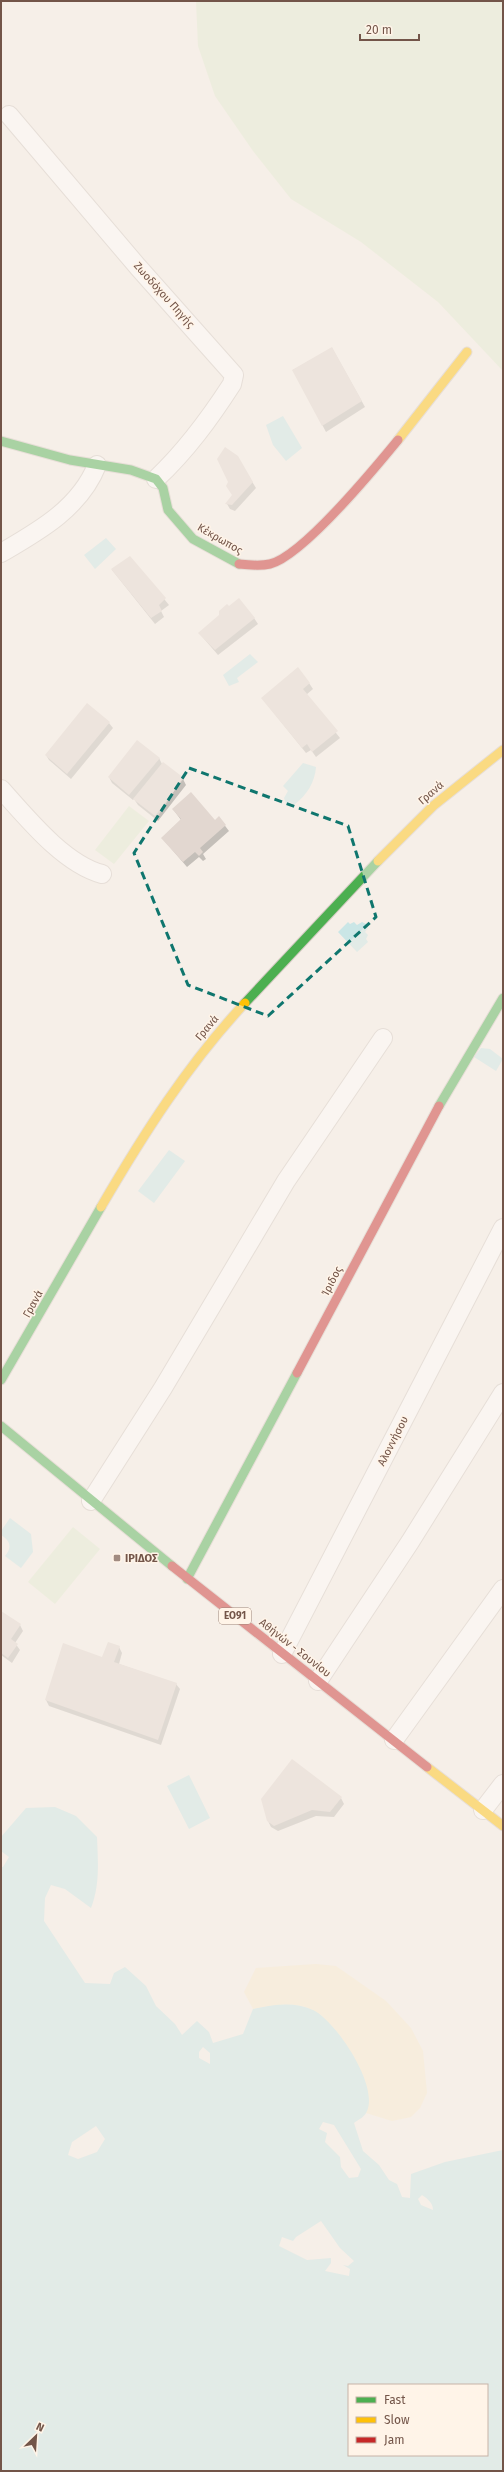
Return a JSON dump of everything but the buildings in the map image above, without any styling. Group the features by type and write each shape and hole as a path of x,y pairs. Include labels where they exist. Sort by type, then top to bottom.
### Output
{"street":[{"name":"Ζωοδόχου Πηγής","path":"9,115 138,267 234,375 232,384 185,451 156,479"},
{"name":"Κέκρωπος","path":"156,479 163,488 168,510 193,539 240,564 270,564 297,550 371,473 467,352"},
{"path":"1,441 70,460 131,470 156,479"},
{"path":"1,553 31,536 80,496 96,465"},
{"name":"Γρανά","path":"1,1380 140,1140 191,1066 234,1015 365,874 433,806 503,750"},
{"path":"1,789 37,830 79,864 90,871 102,874"},
{"name":"Ίριδος","path":"187,1579 454,1077 503,998"},
{"path":"92,1501 163,1388 286,1181 383,1038"},
{"name":"Αλοννήσου","path":"282,1654 503,1228"},
{"path":"318,1681 410,1542 503,1393"},
{"name":"Αθήνών - Σουνίου","path":"1,1426 187,1579 503,1826"},
{"path":"394,1740 503,1589"},
{"path":"483,1810 503,1784"}],"highlighted area":[{"path":"189,768 348,826 376,917 268,1016 188,985 134,853"}],"green space":[{"path":"196,1 503,1 503,371 438,302 361,242 291,199 253,151 215,96 198,46"},
{"path":"129,806 149,821 114,864 95,850"},
{"path":"73,1527 100,1549 55,1604 28,1582"}],"sand":[{"path":"316,1964 336,1966 386,2001 411,2028 423,2051 427,2093 420,2108 411,2117 392,2121 366,2113 367,2100 364,2086 352,2056 334,2029 314,2011 292,2005 275,2005 253,2009 244,1992 256,1968"}],"water":[{"path":"283,416 302,448 286,461 273,445 266,425"},
{"path":"106,538 116,549 95,569 84,555"},
{"path":"250,654 258,662 237,678 239,682 229,686 223,675"},
{"path":"303,763 316,767 314,778 310,788 303,797 294,805 290,802 287,806 284,798 288,791 283,786"},
{"path":"348,922 350,924 354,922 357,925 362,922 368,925 365,932 368,935 366,939 368,942 357,952 338,932"},
{"path":"481,1048 490,1049 503,1059 496,1071 474,1057"},
{"path":"169,1150 185,1161 154,1203 138,1191"},
{"path":"10,1518 31,1534 33,1552 21,1568 5,1556 9,1550 9,1542 1,1535 1,1531"},
{"path":"189,1775 210,1818 189,1829 167,1786"},
{"path":"55,1807 76,1816 97,1837 97,1882 91,1908 65,1889 51,1885 45,1898 44,1921 85,1983 110,1984 114,1973 125,1967 146,1986 156,2006 175,2024 182,2035 197,2021 209,2032 213,2043 243,2034 253,2009 275,2005 298,2005 313,2010 322,2017 333,2027 354,2056 362,2072 367,2088 369,2102 366,2113 354,2123 363,2151 379,2165 389,2180 397,2184 402,2197 410,2198 411,2174 445,2162 503,2150 503,2471 1,2471 1,1867 3,1867 9,1857 1,1851 1,1837 26,1808","holes":["203,2047 210,2053 210,2064 199,2058 199,2052","323,2122 334,2125 361,2169 358,2177 349,2178 341,2167 340,2157 325,2142 327,2133 319,2129","96,2126 105,2139 97,2152 78,2159 68,2155 72,2142","422,2195 431,2203 433,2210 421,2205 418,2199","321,2221 340,2248 354,2261 348,2266 343,2265 350,2269 349,2276 325,2271 331,2263 331,2258 307,2260 279,2246 282,2237 293,2241 296,2237"]}],"traffic: fast":[{"path":"1,441 70,460 131,470 156,479 163,488 168,510 193,539 239,564"},
{"path":"245,1003 378,861"},
{"path":"439,1106 503,998"},
{"path":"1,1380 101,1207"},
{"path":"187,1579 297,1373"},
{"path":"1,1426 172,1566"}],"traffic: slow":[{"path":"398,440 467,352"},
{"path":"378,861 433,806 503,750"},
{"path":"101,1207 133,1153 185,1075 204,1050 245,1003"},
{"path":"427,1767 503,1826"}],"traffic: jam":[{"path":"239,564 270,564 284,558 301,545 338,510 398,440"},
{"path":"297,1373 439,1106"},
{"path":"172,1566 427,1767"}],"place":[{"name":"ΙΡΙΔΟΣ","path":"117,1558"}]}
